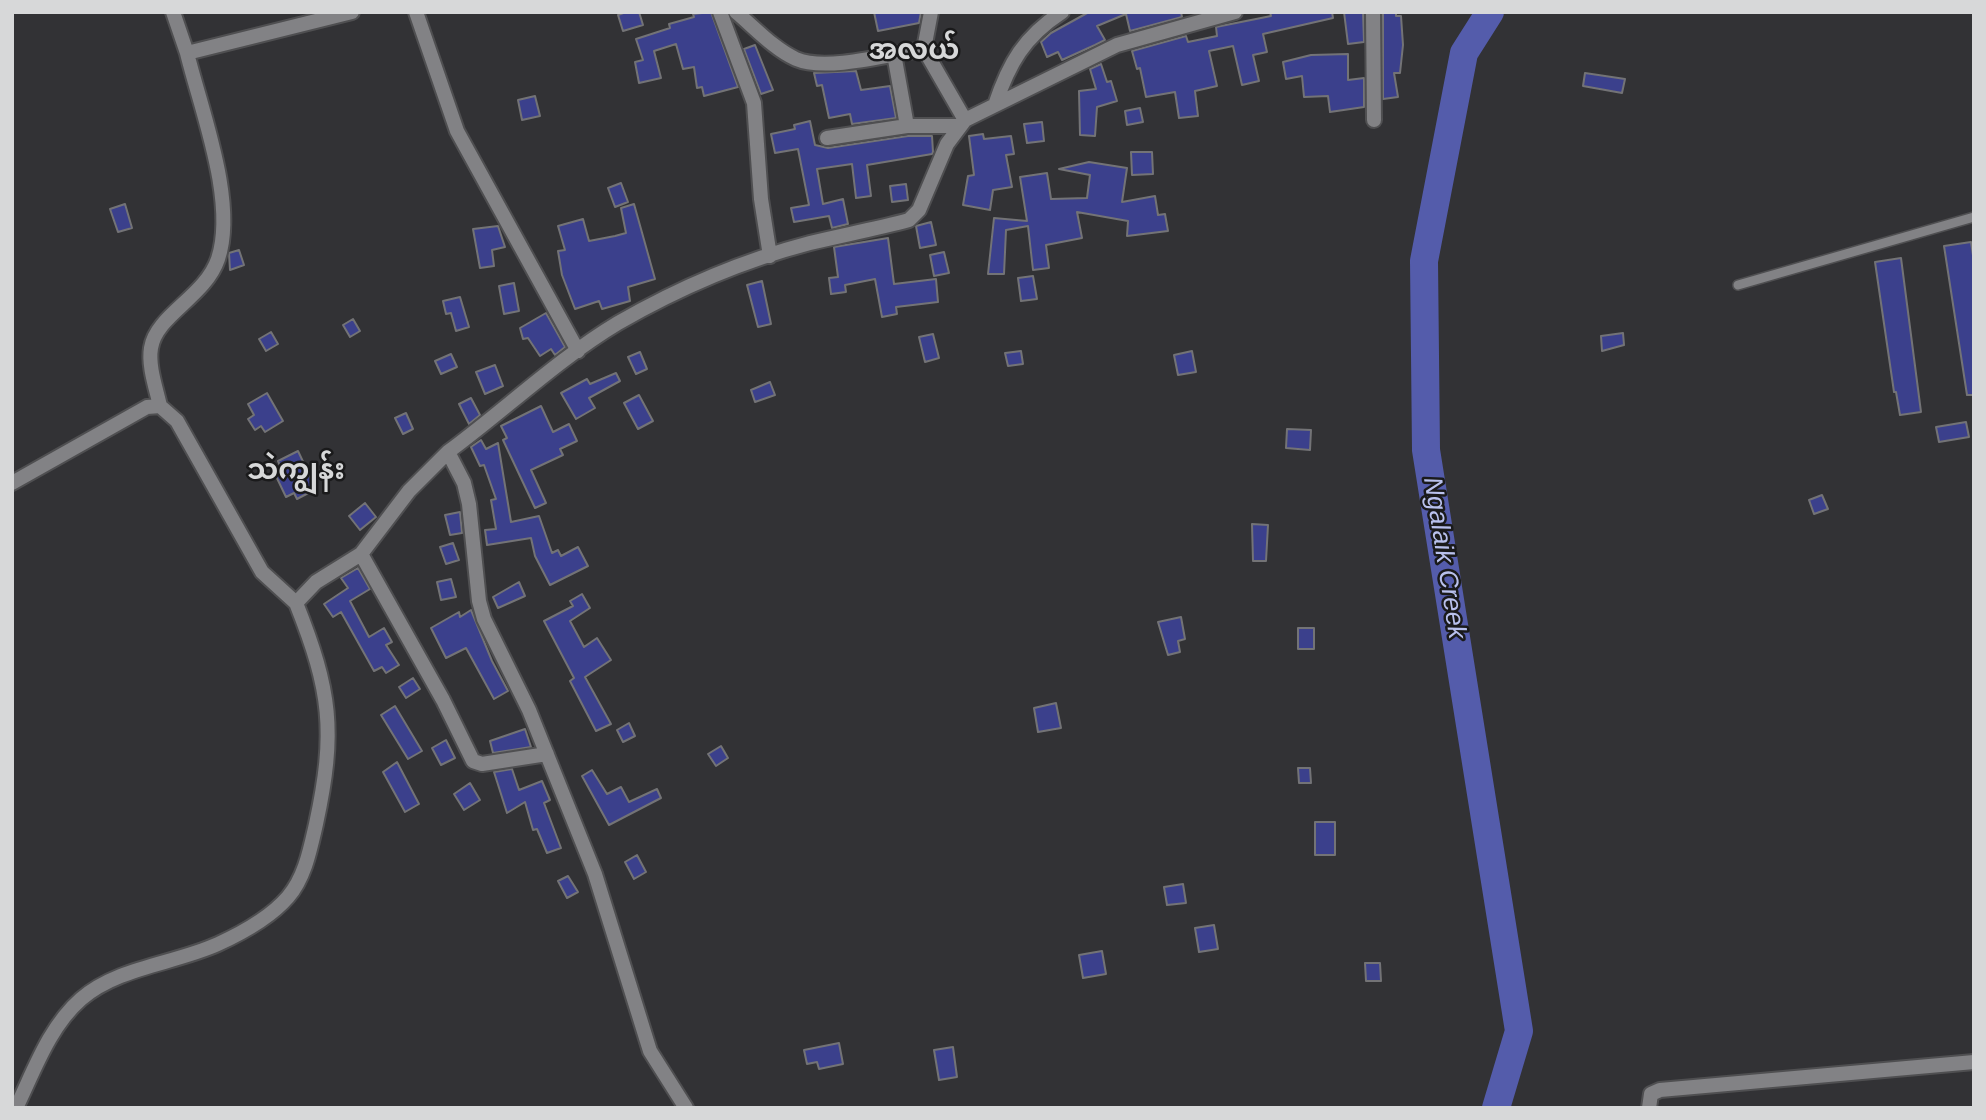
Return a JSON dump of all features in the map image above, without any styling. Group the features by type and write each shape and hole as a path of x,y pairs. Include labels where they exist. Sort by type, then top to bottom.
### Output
{"street":[{"path":"16,1108 52,1034 81,999 129,973 216,945 248,929 288,898 301,878 310,853 327,766 329,713 320,671 296,603 262,572 177,421 160,406 151,362 153,337 209,280 218,257 222,230 216,170 187,53 173,12"},
{"path":"720,12 754,103 761,199 771,256"},
{"path":"736,12 786,54 799,61 827,64 924,49"},
{"path":"931,12 924,49 962,123"},
{"path":"995,105 1007,68 1016,53 1062,12"},
{"path":"827,138 907,126 962,123 1118,45 1235,12"},
{"path":"1373,12 1374,120"},
{"path":"187,53 344,13"},
{"path":"418,14 457,131 578,351"},
{"path":"894,54 907,126"},
{"path":"296,603 316,582 361,554 409,491 448,452 578,351 620,323 657,304 771,256 809,243 909,220 919,210 947,144 962,123"},
{"path":"12,483 147,407 160,406"},
{"path":"448,452 464,482 469,504 479,601 484,619 513,673 595,874 650,1051 686,1108"},
{"path":"361,554 443,700 473,761 482,764 547,754"},
{"path":"1649,1108 1651,1094 1660,1090 1974,1062"}],"lane":[{"path":"1738,285 1974,217"}],"building":[{"path":"639,12 643,25 623,31 618,15"},
{"path":"711,12 738,87 704,96 702,87 697,88 694,67 683,69 676,44 654,51 661,78 639,83 635,62 643,60 636,39 670,28 669,24 694,17 693,14"},
{"path":"874,12 921,12 919,23 878,31"},
{"path":"1089,12 1181,12 1182,17 1130,31 1126,14 1097,26 1105,40 1062,60 1058,52 1047,57 1041,42 1051,33"},
{"path":"1270,12 1332,12 1333,18 1263,34 1267,52 1253,55 1259,81 1242,85 1233,46 1209,51 1217,86 1195,91 1198,116 1179,118 1175,92 1146,97 1140,68 1137,69 1132,51 1186,36 1188,42 1217,36 1216,27 1271,16"},
{"path":"1344,12 1363,12 1364,42 1348,44"},
{"path":"1383,12 1396,12 1396,16 1401,16 1403,45 1400,73 1394,73 1398,97 1383,99"},
{"path":"755,45 773,90 761,94 744,49"},
{"path":"1348,54 1348,80 1364,78 1364,107 1330,112 1328,96 1304,97 1302,76 1286,79 1283,62 1311,55"},
{"path":"1101,64 1107,82 1111,81 1117,101 1097,107 1095,136 1080,135 1079,91 1096,89 1090,69"},
{"path":"856,71 861,90 890,86 896,118 852,124 850,114 829,118 822,85 817,86 814,73"},
{"path":"1585,73 1625,79 1622,93 1583,86"},
{"path":"535,96 540,116 522,120 518,100"},
{"path":"1140,108 1143,122 1127,125 1125,111"},
{"path":"810,121 815,145 828,148 908,136 932,136 933,152 867,165 871,196 856,198 852,164 817,169 823,204 843,199 848,224 832,228 829,216 794,222 791,208 809,205 798,149 775,153 771,134 795,129 794,125"},
{"path":"1042,122 1044,141 1027,143 1024,124"},
{"path":"983,134 984,139 1011,136 1014,154 1006,155 1012,187 993,190 990,210 963,205 968,176 974,175 969,136"},
{"path":"1131,152 1152,152 1153,174 1132,175"},
{"path":"1089,162 1127,168 1122,202 1155,196 1158,215 1165,214 1168,231 1127,236 1128,221 1077,212 1082,238 1046,245 1049,268 1033,270 1028,226 1006,230 1004,274 988,274 994,218 1027,221 1020,177 1047,173 1051,199 1087,198 1090,175 1059,169"},
{"path":"621,183 628,202 615,207 608,188"},
{"path":"906,184 908,200 892,202 890,186"},
{"path":"125,204 132,228 118,232 110,209"},
{"path":"634,204 655,279 628,287 630,301 602,309 599,301 575,309 562,275 558,251 565,250 558,226 583,219 589,241 626,233 621,208"},
{"path":"931,222 936,245 920,248 916,226"},
{"path":"498,226 505,247 492,250 494,266 480,268 473,229"},
{"path":"888,238 894,284 936,279 938,302 896,307 897,314 882,317 875,279 845,285 846,292 831,294 829,278 838,277 834,247"},
{"path":"1971,242 1974,262 1974,395 1967,395 1944,246"},
{"path":"239,250 244,265 230,270 229,253"},
{"path":"944,252 949,273 934,276 930,255"},
{"path":"1901,258 1921,412 1900,415 1894,392 1875,262"},
{"path":"1033,276 1037,299 1021,301 1018,278"},
{"path":"762,281 771,324 758,327 747,285"},
{"path":"514,283 519,311 504,314 499,286"},
{"path":"460,297 469,327 456,331 451,313 446,314 443,301"},
{"path":"546,313 565,347 555,355 551,349 540,356 528,338 523,339 520,328"},
{"path":"353,319 360,331 350,337 343,325"},
{"path":"271,332 278,344 266,351 259,339"},
{"path":"1623,333 1624,345 1602,351 1601,336"},
{"path":"933,334 939,358 925,362 919,337"},
{"path":"1021,351 1023,364 1008,366 1005,353"},
{"path":"1192,351 1196,372 1178,375 1174,355"},
{"path":"640,352 647,369 636,374 628,357"},
{"path":"451,354 457,367 441,374 435,361"},
{"path":"495,365 503,386 485,394 476,372"},
{"path":"616,373 620,381 589,398 595,408 576,419 561,393 587,379 590,384"},
{"path":"770,382 775,395 755,402 751,390"},
{"path":"267,393 283,421 265,432 261,426 255,430 248,419 254,415 248,404"},
{"path":"639,395 653,421 638,429 624,403"},
{"path":"471,398 480,415 469,424 459,404"},
{"path":"541,406 553,432 569,424 577,441 560,449 563,455 531,470 546,503 535,508 503,440 507,438 501,426"},
{"path":"406,413 413,429 403,434 395,418"},
{"path":"1966,422 1969,437 1939,442 1936,427"},
{"path":"1287,429 1311,430 1310,450 1286,448"},
{"path":"481,440 486,449 498,443 511,522 539,516 552,553 558,550 561,556 578,547 588,566 550,585 535,556 531,538 487,545 485,530 496,529 491,500 496,499 484,465 480,466 471,447"},
{"path":"298,451 316,489 297,499 294,493 286,497 274,472 281,468 278,461"},
{"path":"1822,495 1828,509 1814,514 1809,500"},
{"path":"365,503 376,517 360,530 349,516"},
{"path":"460,512 462,533 450,535 445,515"},
{"path":"1252,524 1268,525 1266,561 1253,561"},
{"path":"453,543 459,560 446,564 440,547"},
{"path":"358,568 370,589 350,601 369,637 384,628 392,642 386,645 399,665 386,673 382,667 374,671 341,612 333,617 324,604 348,588 341,578"},
{"path":"451,579 456,597 441,600 437,582"},
{"path":"519,582 525,596 498,608 493,597"},
{"path":"582,594 590,608 570,621 584,647 597,638 611,660 585,677 611,724 596,731 570,681 574,678 544,621 573,606 570,601"},
{"path":"471,610 508,691 494,699 466,648 446,658 431,628 459,612 460,617"},
{"path":"1181,617 1185,639 1178,641 1180,652 1168,655 1158,622"},
{"path":"1298,628 1314,628 1314,649 1298,649"},
{"path":"413,678 420,689 406,698 399,687"},
{"path":"1056,703 1061,728 1038,732 1034,708"},
{"path":"395,706 422,751 408,759 381,715"},
{"path":"629,723 635,736 623,742 617,730"},
{"path":"525,729 531,747 493,753 490,741"},
{"path":"446,740 455,758 441,765 432,748"},
{"path":"721,746 728,758 716,766 708,754"},
{"path":"397,762 419,804 405,812 383,772"},
{"path":"1298,768 1310,768 1311,783 1299,783"},
{"path":"512,769 519,790 542,781 550,800 544,803 561,848 547,853 537,829 533,830 525,802 507,813 494,772"},
{"path":"592,770 607,794 621,787 629,802 657,789 661,798 609,825 582,776"},
{"path":"470,783 480,800 464,810 454,794"},
{"path":"1315,822 1335,822 1335,855 1315,855"},
{"path":"637,855 646,872 634,879 625,862"},
{"path":"568,876 578,892 567,898 558,881"},
{"path":"1183,884 1186,903 1167,905 1164,887"},
{"path":"1214,925 1218,949 1199,952 1195,928"},
{"path":"1102,951 1106,974 1083,978 1079,955"},
{"path":"1365,963 1380,963 1381,981 1366,981"},
{"path":"839,1043 843,1064 819,1069 817,1062 807,1064 804,1050"},
{"path":"953,1047 957,1077 939,1080 934,1050"}],"waterway":[{"name":"Ngalaik Creek","path":"1490,12 1464,53 1424,261 1426,450 1519,1031 1496,1108"}],"district":[{"name":"အလယ်","path":"914,51"},
{"name":"သဲကျွန်း","path":"296,471"}]}
